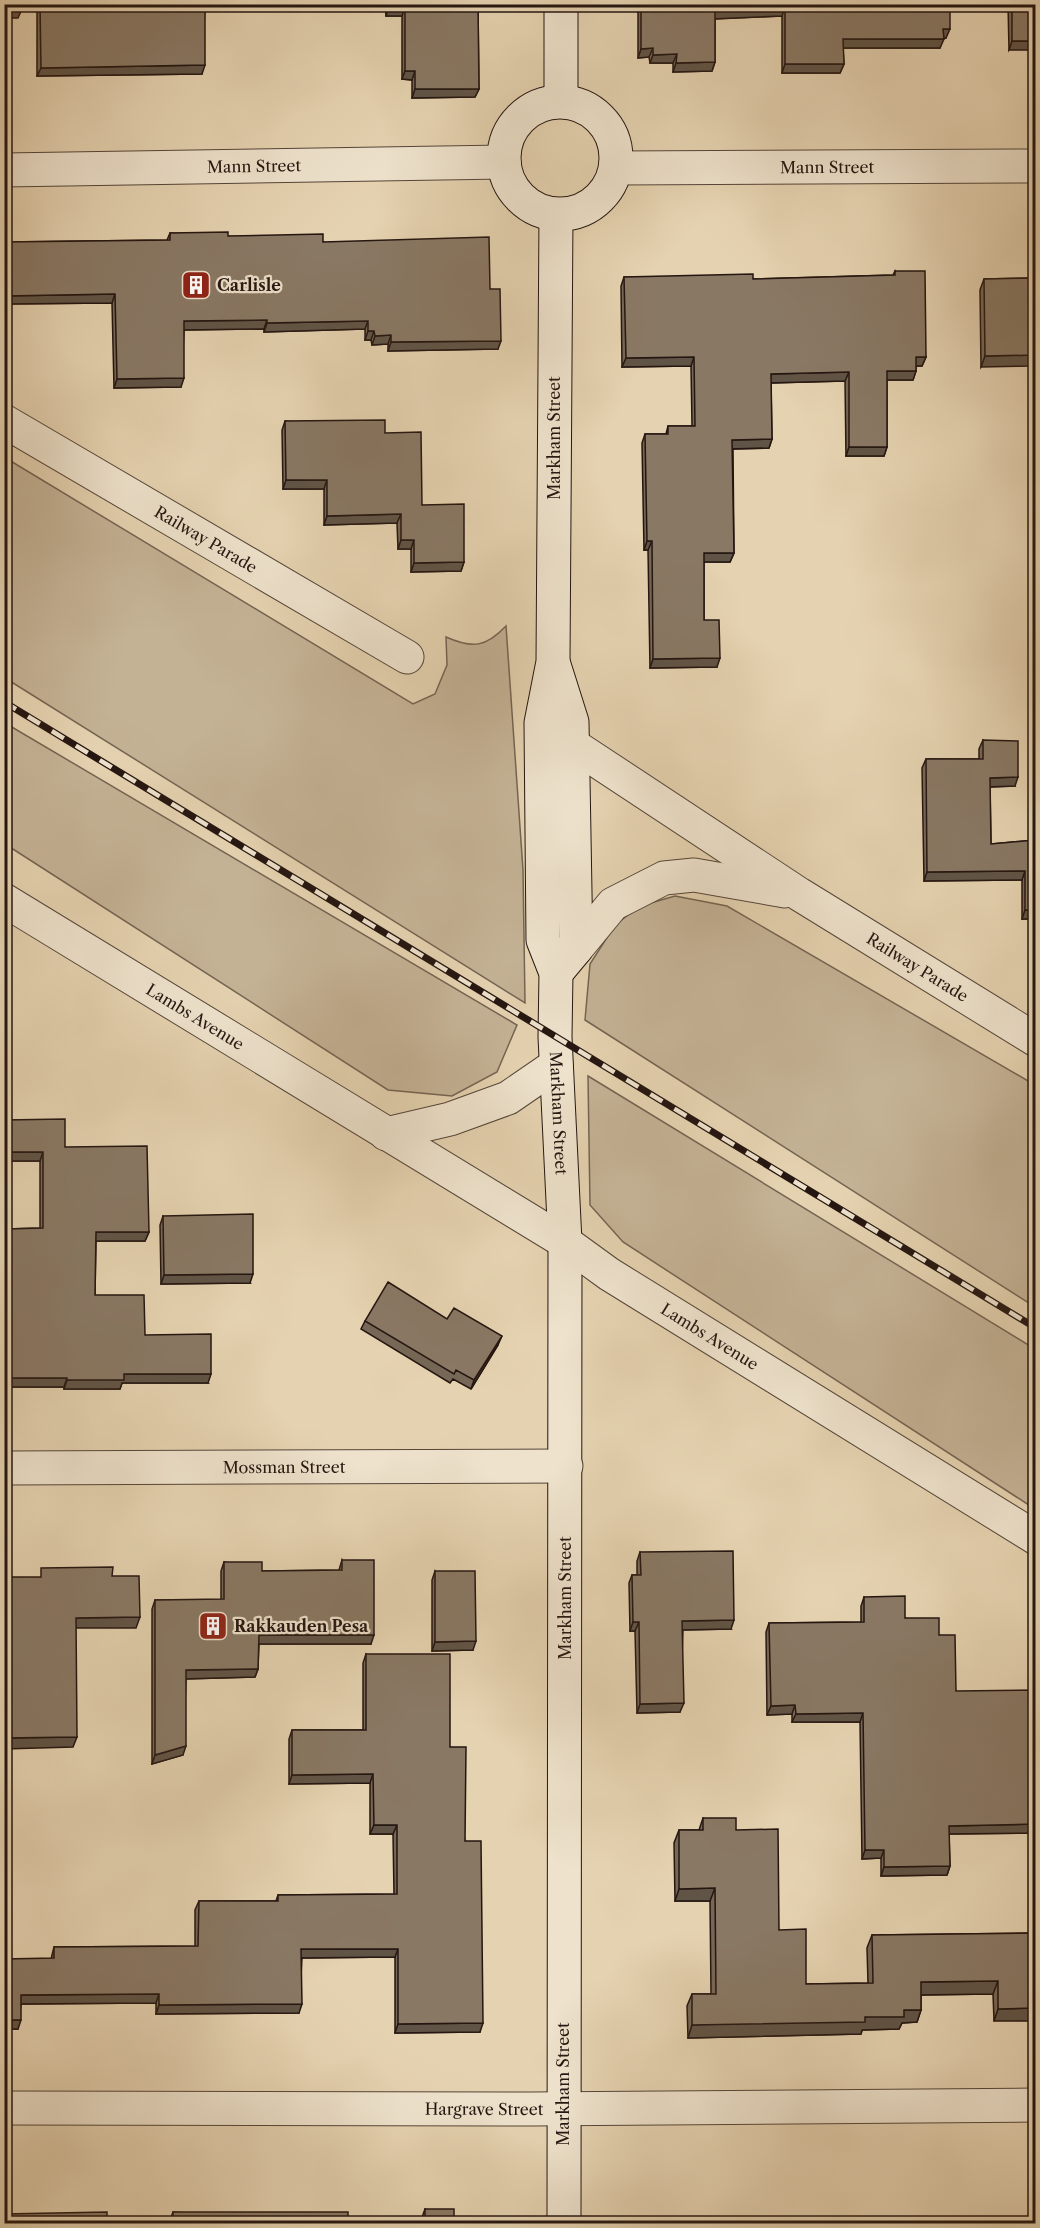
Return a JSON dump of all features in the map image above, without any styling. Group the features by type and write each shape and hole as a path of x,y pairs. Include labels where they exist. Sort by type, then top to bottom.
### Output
{"street":[{"path":"561,4 561,101"},
{"path":"561,101 579,105 596,113 608,127 616,144 617,168 605,192 594,204 579,211 556,215 529,205 516,194 507,179 504,162 505,144 513,126 526,112 543,104 561,101"},
{"name":"Mann Street","path":"4,170 504,162"},
{"name":"Mann Street","path":"617,168 1035,166"},
{"name":"Markham Street","path":"556,215 553,662 541,734 543,940 556,974 556,1065 565,1242 564,2223"},
{"name":"Railway Parade","path":"4,421 406,657"},
{"name":"Markham Street","path":"553,662 572,723 576,949"},
{"name":"Railway Parade","path":"573,745 799,894 1035,1040"},
{"name":"Railway Parade","path":"576,949 613,904 664,878 694,875 799,894"},
{"name":"Lambs Avenue","path":"4,900 565,1242 609,1274 1035,1538"},
{"path":"556,974 576,949"},
{"path":"386,1134 450,1119 508,1098 556,1065"},
{"name":"Mossman Street","path":"4,1468 566,1466"},
{"name":"Hargrave Street","path":"4,2108 563,2109 1035,2104"}],"shaded area":[{"path":"4,457 413,704 435,694 447,665 446,637 464,643 479,644 492,638 506,626 523,870 525,1003 5,678"},
{"path":"5,723 517,1025 497,1072 452,1096 388,1090 5,844"},
{"path":"675,896 727,906 1035,1085 1035,1307 585,1020 590,964 615,925 640,906"},
{"path":"588,1076 1035,1349 1035,1509 623,1242 590,1205"}],"building":[{"path":"4,4 22,4 22,9 4,9"},
{"path":"40,4 205,4 205,65 41,68"},
{"path":"389,4 478,4 479,89 415,89 415,71 405,71 405,7 389,7"},
{"path":"641,4 950,4 950,29 943,29 944,39 843,39 844,64 785,64 785,7 715,11 715,62 676,63 677,54 653,55 653,48 641,49"},
{"path":"1012,4 1035,4 1035,41 1012,41"},
{"path":"228,232 228,236 323,234 323,242 489,237 490,289 500,289 501,341 391,342 391,335 375,336 374,331 368,331 368,321 267,323 267,320 184,321 184,378 117,379 115,294 4,296 4,242 170,240 170,233"},
{"path":"895,271 925,271 926,357 916,357 916,371 887,371 887,447 849,447 849,372 771,374 772,439 732,440 734,553 704,553 704,620 719,620 720,658 653,659 652,541 647,541 645,434 668,434 668,426 695,426 694,357 626,358 624,277 753,274 753,279 895,275"},
{"path":"1035,278 1035,355 985,356 984,279"},
{"path":"385,420 385,433 421,432 422,505 464,504 464,562 414,563 414,540 401,540 401,514 327,516 327,480 286,480 285,421"},
{"path":"983,740 1018,741 1018,777 990,778 991,844 1035,840 1035,910 1025,910 1025,871 927,872 926,759 983,759"},
{"path":"65,1119 65,1147 147,1146 149,1232 96,1232 95,1295 144,1295 145,1335 211,1334 211,1374 124,1374 124,1380 4,1378 4,1305 7,1305 6,1229 43,1228 43,1152 4,1152 4,1120"},
{"path":"253,1214 253,1274 164,1275 163,1216"},
{"path":"388,1282 447,1319 454,1308 502,1336 474,1380 456,1370 454,1374 365,1321"},
{"path":"733,1551 734,1620 682,1621 684,1703 640,1704 639,1622 633,1622 632,1575 641,1575 640,1552"},
{"path":"342,1560 374,1560 374,1635 259,1635 258,1669 186,1670 186,1746 155,1755 155,1600 224,1599 224,1562 262,1562 262,1571 342,1570"},
{"path":"113,1567 112,1576 139,1576 140,1617 76,1618 77,1737 4,1738 4,1577 41,1577 41,1568"},
{"path":"435,1571 475,1571 476,1641 435,1642"},
{"path":"905,1596 905,1618 939,1618 939,1635 955,1635 956,1691 1035,1690 1035,1824 949,1826 950,1866 884,1867 884,1850 865,1850 863,1713 796,1714 795,1705 771,1706 769,1623 864,1622 864,1597"},
{"path":"366,1654 450,1654 450,1747 466,1747 465,1841 481,1841 483,2023 398,2024 398,1949 301,1949 302,2004 159,2005 159,1994 21,1995 21,2020 4,2020 4,1959 54,1958 54,1947 198,1946 199,1901 278,1901 278,1895 397,1894 397,1825 374,1825 373,1774 292,1775 292,1730 366,1730"},
{"path":"703,1818 736,1818 736,1830 778,1829 779,1930 806,1929 806,1984 873,1983 872,1935 1035,1933 1035,2008 998,2009 998,1981 921,1982 921,2010 904,2010 904,2017 865,2017 865,2022 692,2025 692,1994 716,1994 715,1888 679,1889 679,1830 703,1830"},
{"path":"425,2209 454,2209 454,2217 482,2217 482,2223 425,2223"},
{"path":"107,2212 107,2223 4,2223 4,2214"},
{"path":"173,2212 348,2212 348,2223 173,2223"}],"railway":[{"path":"4,702 1036,1328"}],"place":[{"name":"Carlisle","path":"196,285"},
{"name":"Rakkauden Pesa","path":"213,1626"}]}
